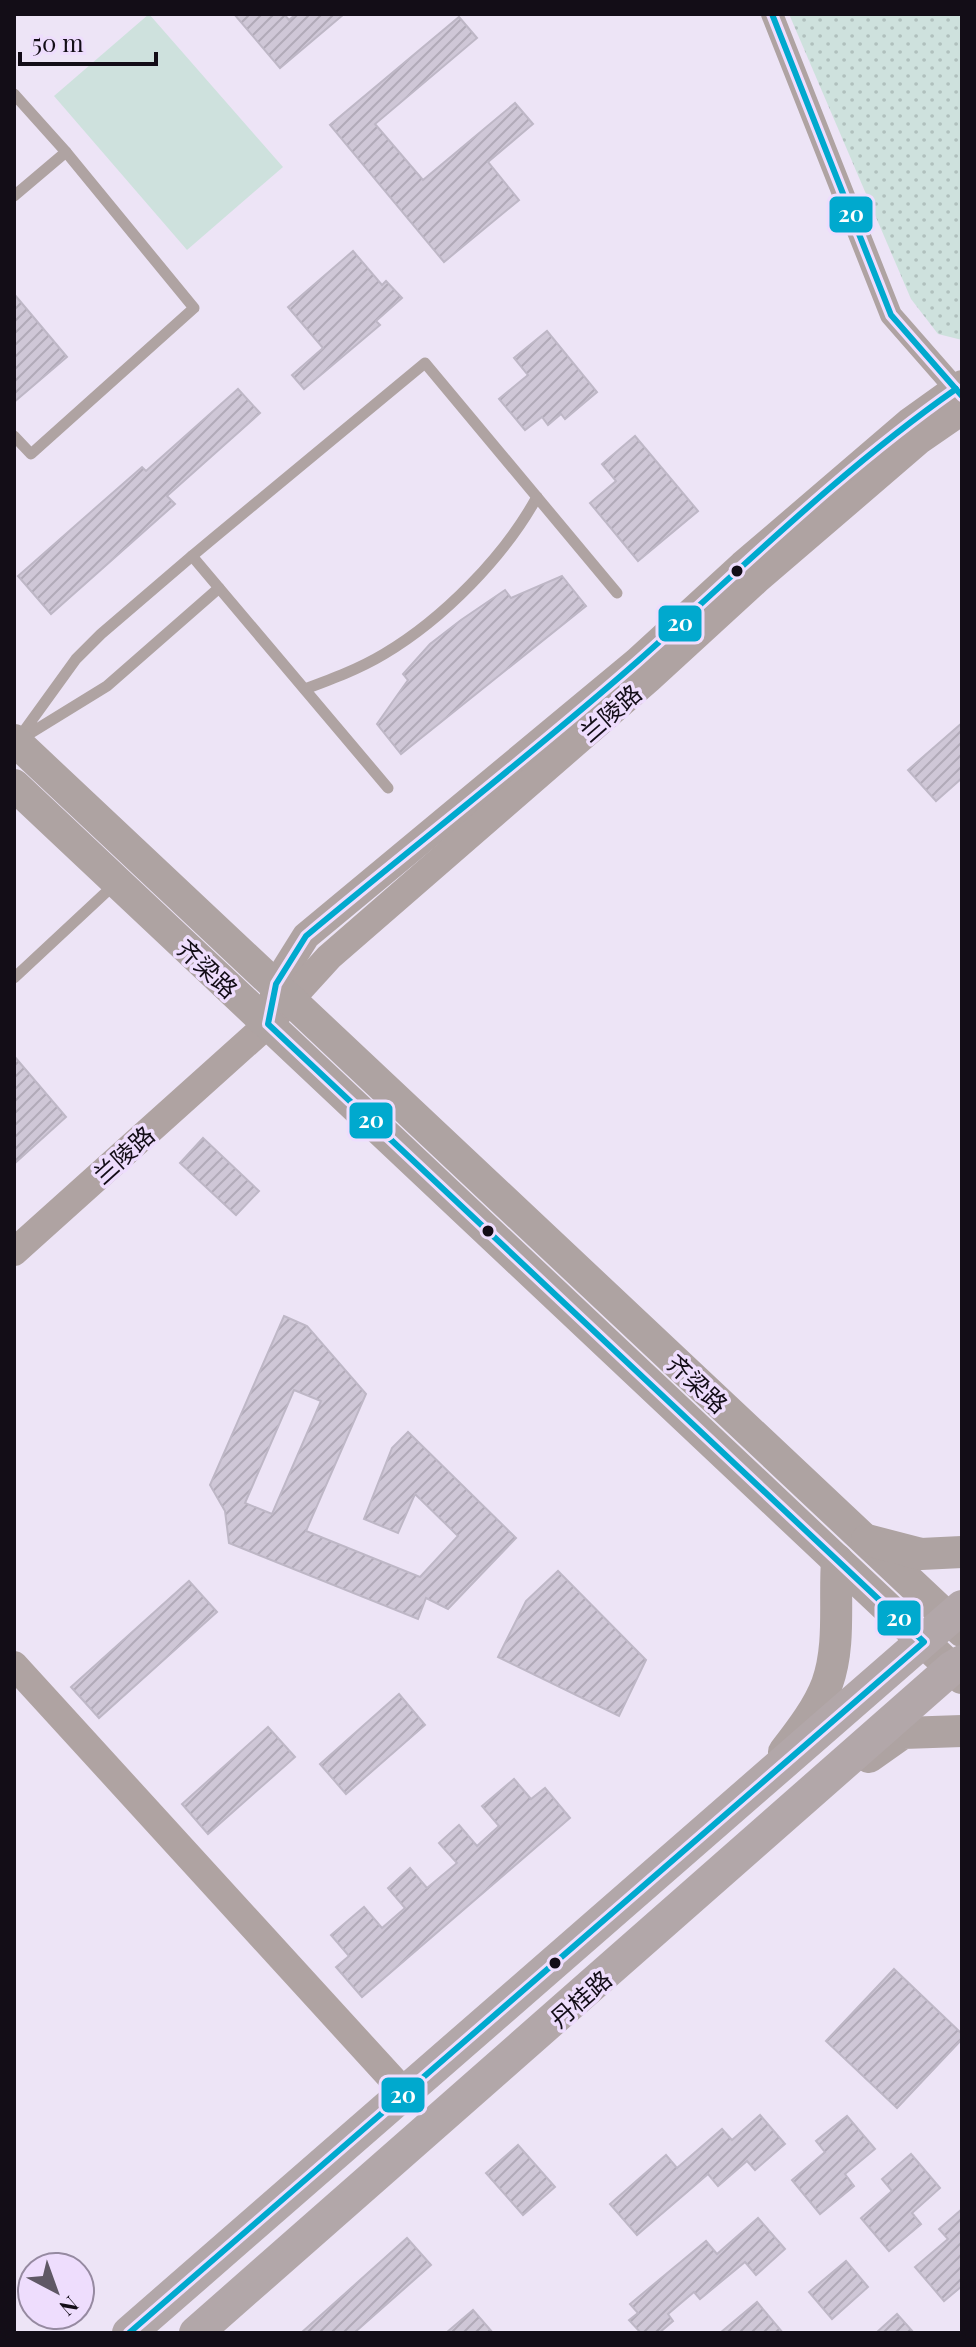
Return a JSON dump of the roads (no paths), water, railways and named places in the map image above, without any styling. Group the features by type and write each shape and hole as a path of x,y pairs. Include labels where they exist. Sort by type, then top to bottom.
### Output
{"main road":[{"name":"齐梁路","path":"15,741 865,1539 958,1619"},
{"name":"齐梁路","path":"14,785 924,1642 959,1669"},
{"path":"865,1539 921,1554 962,1552"},
{"path":"762,1783 807,1721 827,1683 836,1639 837,1560"},
{"name":"丹桂路","path":"129,2333 924,1642 958,1619"},
{"name":"丹桂路","path":"196,2333 791,1811 959,1669"},
{"path":"791,1811 903,1733 962,1731"}],"street":[{"path":"772,14 891,315 960,395"},
{"name":"兰陵路","path":"14,1252 268,1024 283,992 329,957 649,679 757,580 920,440 960,395"},
{"path":"14,1665 405,2093"}],"lane":[{"path":"14,94 66,152 194,308 31,454 14,436"},
{"path":"14,196 66,152"},
{"path":"15,741 76,659 101,634 425,363 617,593"},
{"path":"305,689 344,675 385,654 417,630 492,562 521,527 537,497"},
{"path":"192,556 388,788"},
{"path":"15,741 107,686 219,588"},
{"path":"14,978 117,882"}]}
